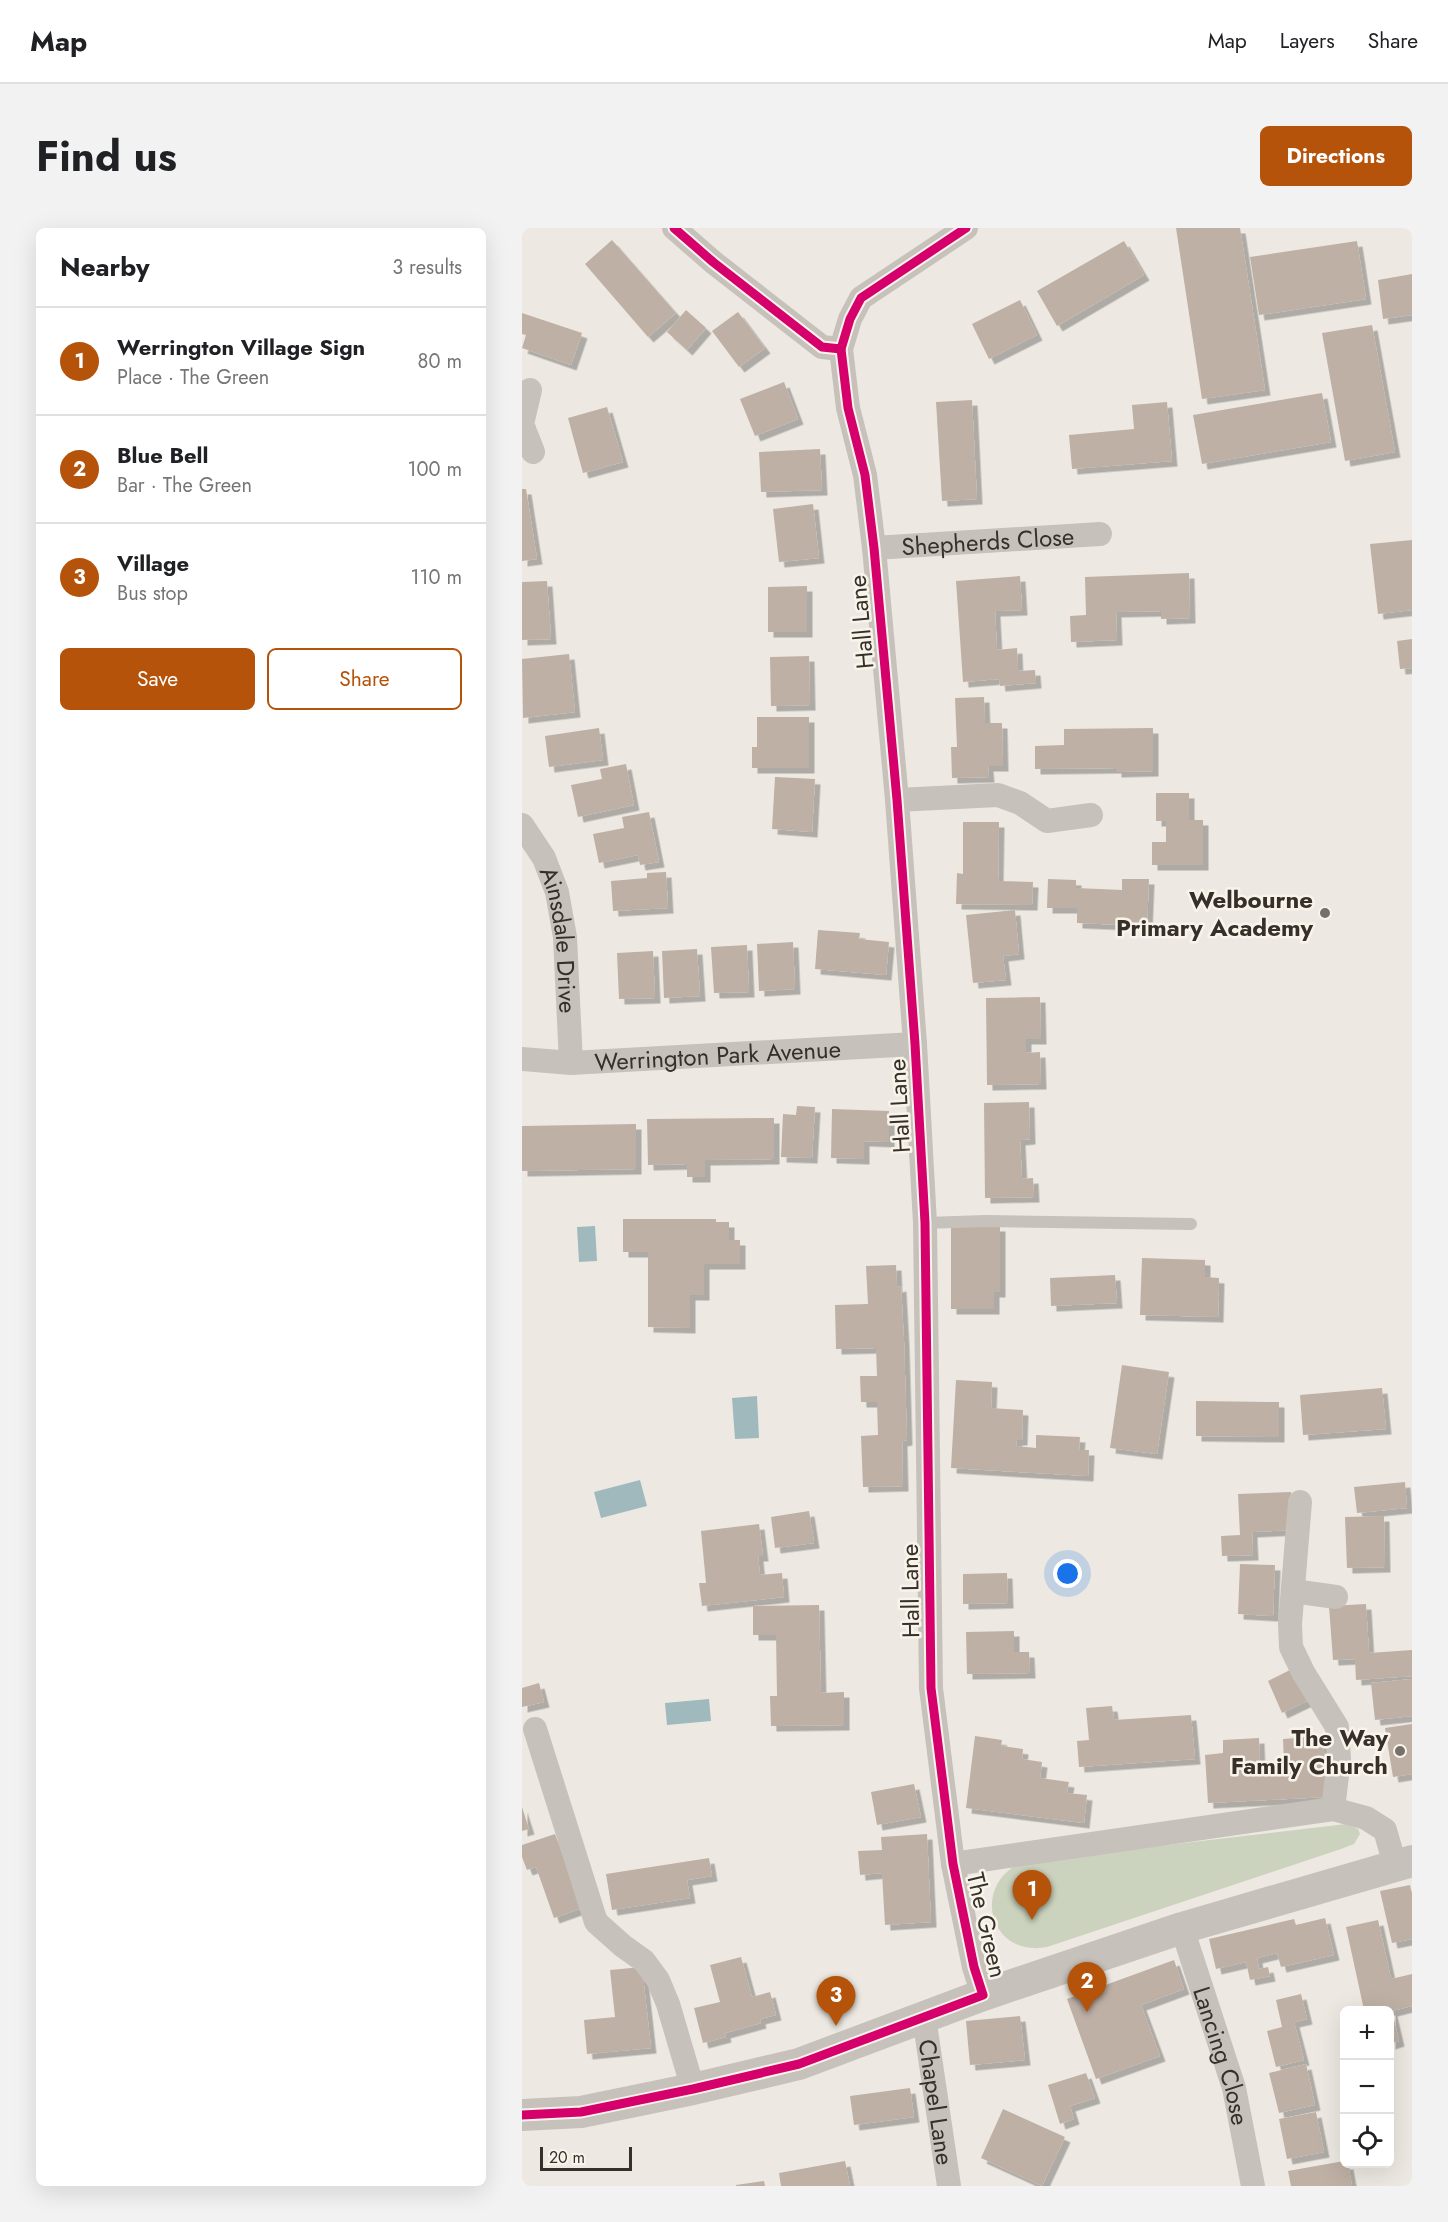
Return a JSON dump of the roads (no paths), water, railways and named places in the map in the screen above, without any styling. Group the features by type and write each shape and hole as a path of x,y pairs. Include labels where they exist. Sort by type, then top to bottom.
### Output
{"street":[{"path":"674,228 713,262 822,347 841,349 850,319 861,298 966,228"},
{"name":"Hall Lane","path":"841,349 848,408 865,476 874,548 897,800 915,1044 925,1223 931,1688 952,1864"},
{"path":"530,390 522,424 533,452"},
{"name":"Shepherds Close","path":"874,548 1100,534"},
{"path":"897,800 998,795 1020,803 1047,821 1091,815"},
{"name":"Ainsdale Drive","path":"522,825 544,858 557,892 565,937 571,1063"},
{"name":"Werrington Park Avenue","path":"522,1059 571,1063 915,1044"},
{"path":"1300,1502 1290,1624 1291,1647 1303,1672 1337,1726 1339,1759 1333,1809"},
{"path":"1293,1591 1336,1597"},
{"path":"535,1729 596,1922 644,1961 658,1980 668,2004 693,2089"},
{"name":"The Green","path":"1333,1809 1366,1818 1385,1830 1404,1863 1182,1928 983,1995 974,1966 952,1864 1333,1809"},
{"name":"Lancing Close","path":"1182,1928 1234,2088 1253,2186"},
{"path":"522,2115 581,2112 799,2064 983,1995"},
{"name":"Chapel Lane","path":"924,2017 949,2186"}],"lane":[{"path":"925,1223 986,1221 1191,1224"}],"water":[{"path":"595,1226 597,1261 579,1262 577,1227"},
{"path":"757,1396 759,1438 735,1439 732,1398"},
{"path":"640,1480 647,1506 601,1518 594,1492"},
{"path":"709,1699 711,1721 667,1725 665,1703"}],"place":[{"name":"Welbourne Primary Academy","path":"1325,913"},
{"name":"The Way Family Church","path":"1400,1751"},
{"name":"Werrington Village Sign","path":"1032,1920"},
{"name":"Blue Bell","path":"1087,2012"},
{"name":"Village","path":"836,2026"}]}
